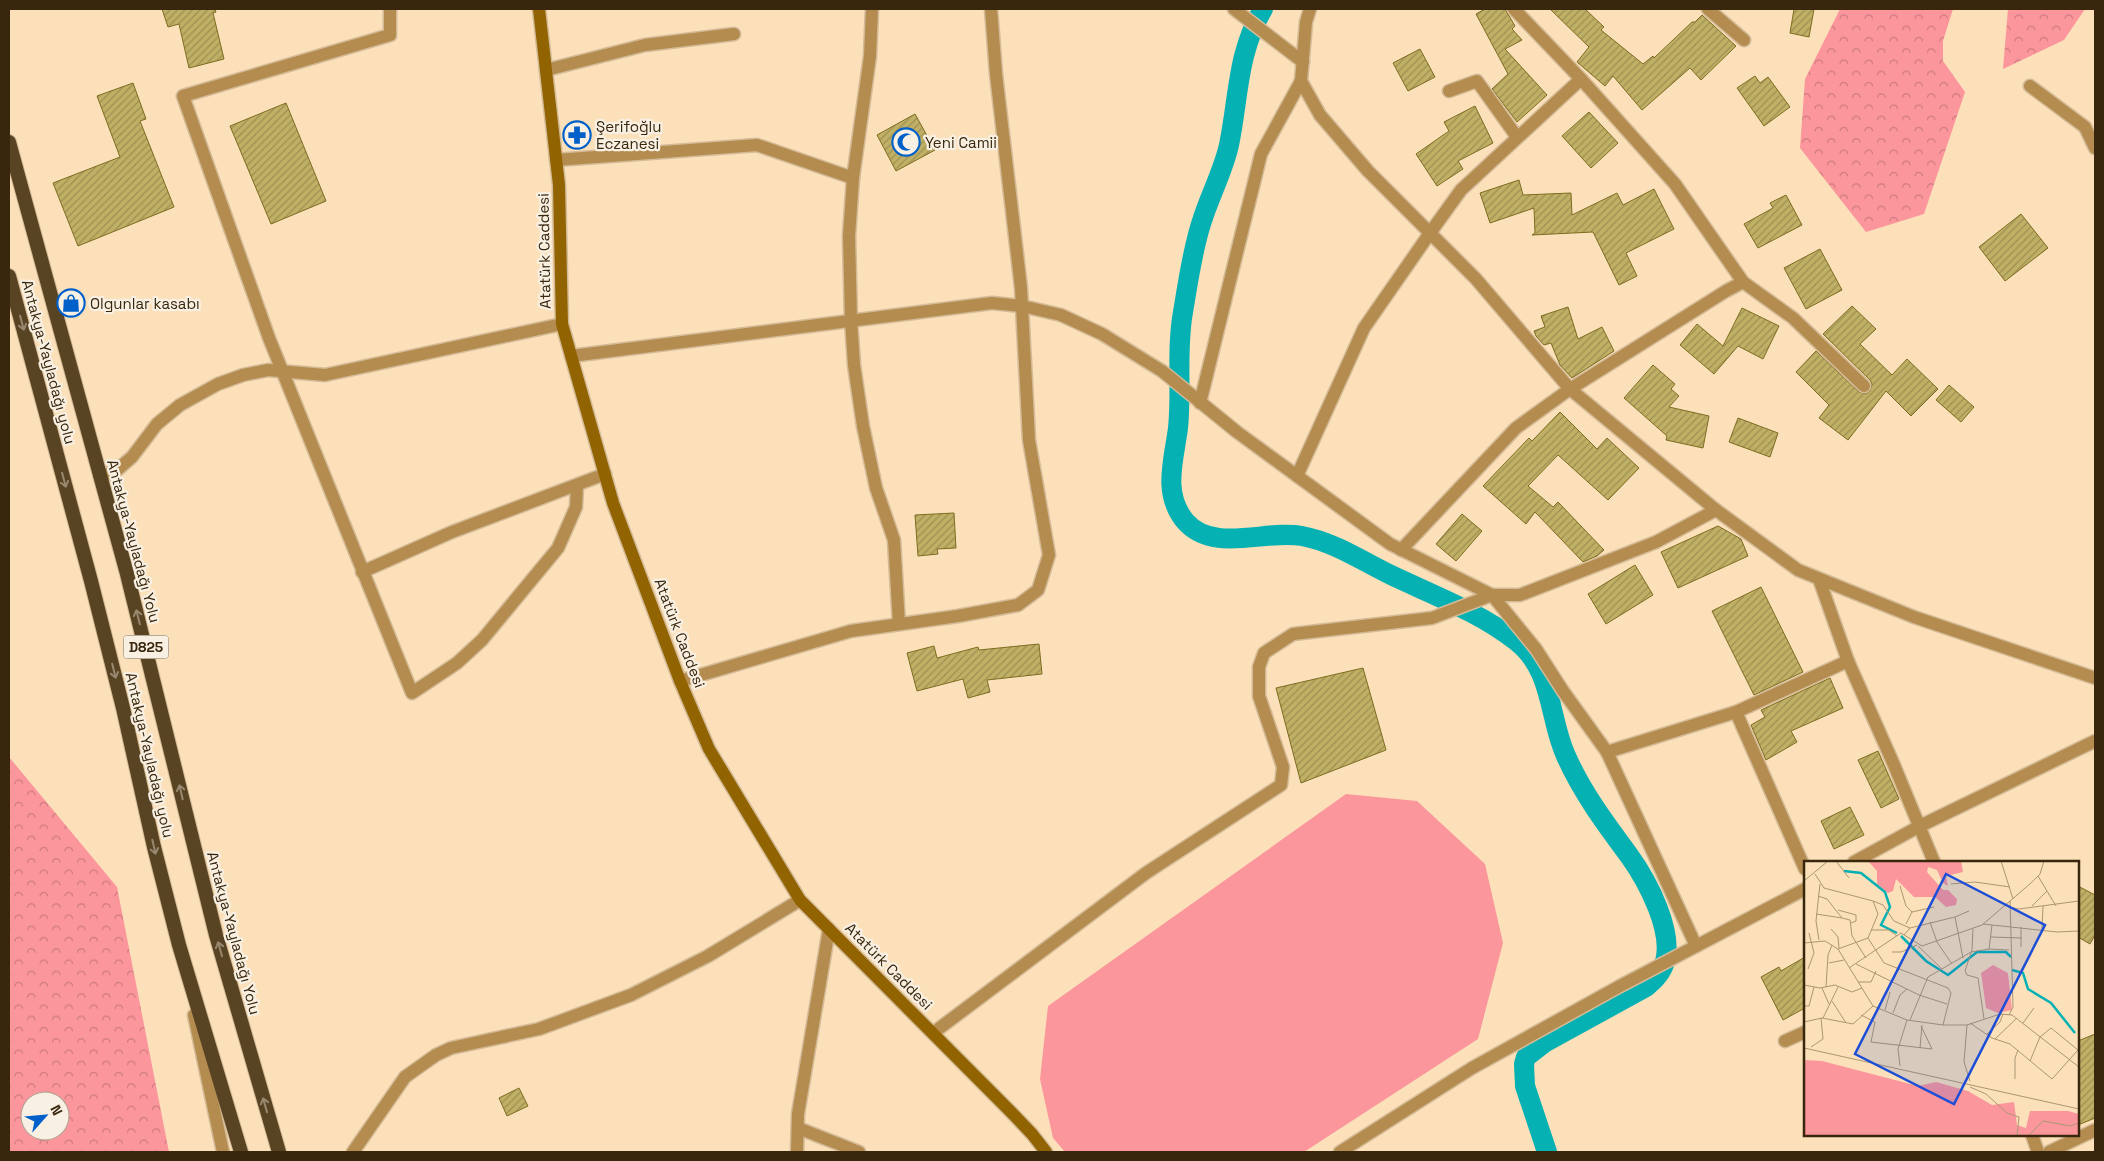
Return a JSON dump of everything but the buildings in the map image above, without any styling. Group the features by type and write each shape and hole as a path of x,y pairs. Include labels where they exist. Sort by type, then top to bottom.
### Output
{"highway":[{"name":"Antakya-Yayladağı Yolu","path":"9,142 157,692 216,935 279,1152"},
{"name":"Antakya-Yayladağı yolu","path":"9,276 92,581 154,847 179,945 241,1152"}],"main road":[{"name":"Atatürk Caddesi","path":"539,9 559,186 562,324 616,512 680,682 710,748 800,900 1011,1112 1046,1152"}],"street":[{"path":"390,9 390,35 183,96 269,338 412,693 457,662 482,640 558,548 576,507 577,485"},
{"path":"872,9 870,56 853,178 849,236 851,320 854,365 863,426 876,488 894,540 898,624"},
{"path":"680,682 851,631 958,616 1018,605 1038,590 1048,555 1029,440 1022,306 996,74 991,9"},
{"path":"1235,9 1303,62"},
{"path":"1200,402 1261,154 1301,81 1306,22 1310,9"},
{"path":"1514,9 1581,79 1675,184 1743,282 1793,318 1864,386"},
{"path":"1708,9 1744,40"},
{"path":"546,70 645,45 734,34"},
{"path":"1297,476 1364,328 1430,233 1462,190 1581,79"},
{"path":"1301,81 1320,114 1368,170 1476,279 1570,389 1716,510 1798,570 1914,617 2095,678"},
{"path":"1449,91 1477,81 1517,138"},
{"path":"2030,86 2085,126 2095,148"},
{"path":"556,160 757,145 853,178"},
{"path":"1401,550 1516,428 1570,389 1743,282"},
{"path":"571,356 992,303 1022,306 1060,315 1102,334 1162,370 1237,432 1401,550 1492,595 1536,649 1563,691 1607,752 1696,946"},
{"path":"100,477 125,464 132,458 157,424 180,404 198,394 243,375 268,370 325,375 562,324"},
{"path":"362,572 452,532 605,474"},
{"path":"933,1033 1146,873 1281,785 1283,767 1259,696 1258,667 1264,653 1293,634 1432,618 1492,595 1520,596 1656,542 1716,510"},
{"path":"1819,579 1848,661 1934,861"},
{"path":"1607,752 1736,712 1848,661"},
{"path":"1736,712 1804,867"},
{"path":"1856,861 1920,826 2095,741"},
{"path":"1340,1152 1472,1068 1620,986 1804,890"},
{"path":"353,1152 405,1077 436,1055 452,1048 539,1029 631,995 708,956 800,900"},
{"path":"797,1152 798,1114 829,929"},
{"path":"179,945 223,1152"},
{"path":"1785,1041 1804,1032"},
{"path":"798,1128 859,1152"},
{"path":"2049,1152 2095,1130"},
{"path":"2032,1136 2038,1152"}],"green space":[{"path":"1840,9 1953,9 1943,41 1943,61 1965,92 1924,214 1866,232 1800,148 1805,79"},
{"path":"2008,9 2085,9 2064,40 2003,69"},
{"path":"9,757 117,887 169,1152 9,1152"},
{"path":"1346,794 1417,801 1485,864 1503,943 1478,1039 1304,1152 1065,1152 1053,1138 1040,1079 1048,1006"}],"waterway":[{"path":"1263,9 1254,25 1243,58 1229,145 1201,224 1190,268 1180,341 1179,414 1171,476 1174,499 1185,521 1197,531 1210,536 1225,538 1272,535 1302,536 1337,547 1487,621 1516,641 1537,666 1544,680 1560,741 1572,769 1602,819 1636,865 1658,908 1666,940 1666,954 1663,967 1658,976 1646,987 1544,1043 1526,1057 1524,1064 1525,1086 1547,1152"}],"place":[{"name":"Şerifoğlu Eczanesi","path":"577,135"},
{"name":"Yeni Camii","path":"906,142"},
{"name":"Olgunlar kasabı","path":"71,303"}]}
